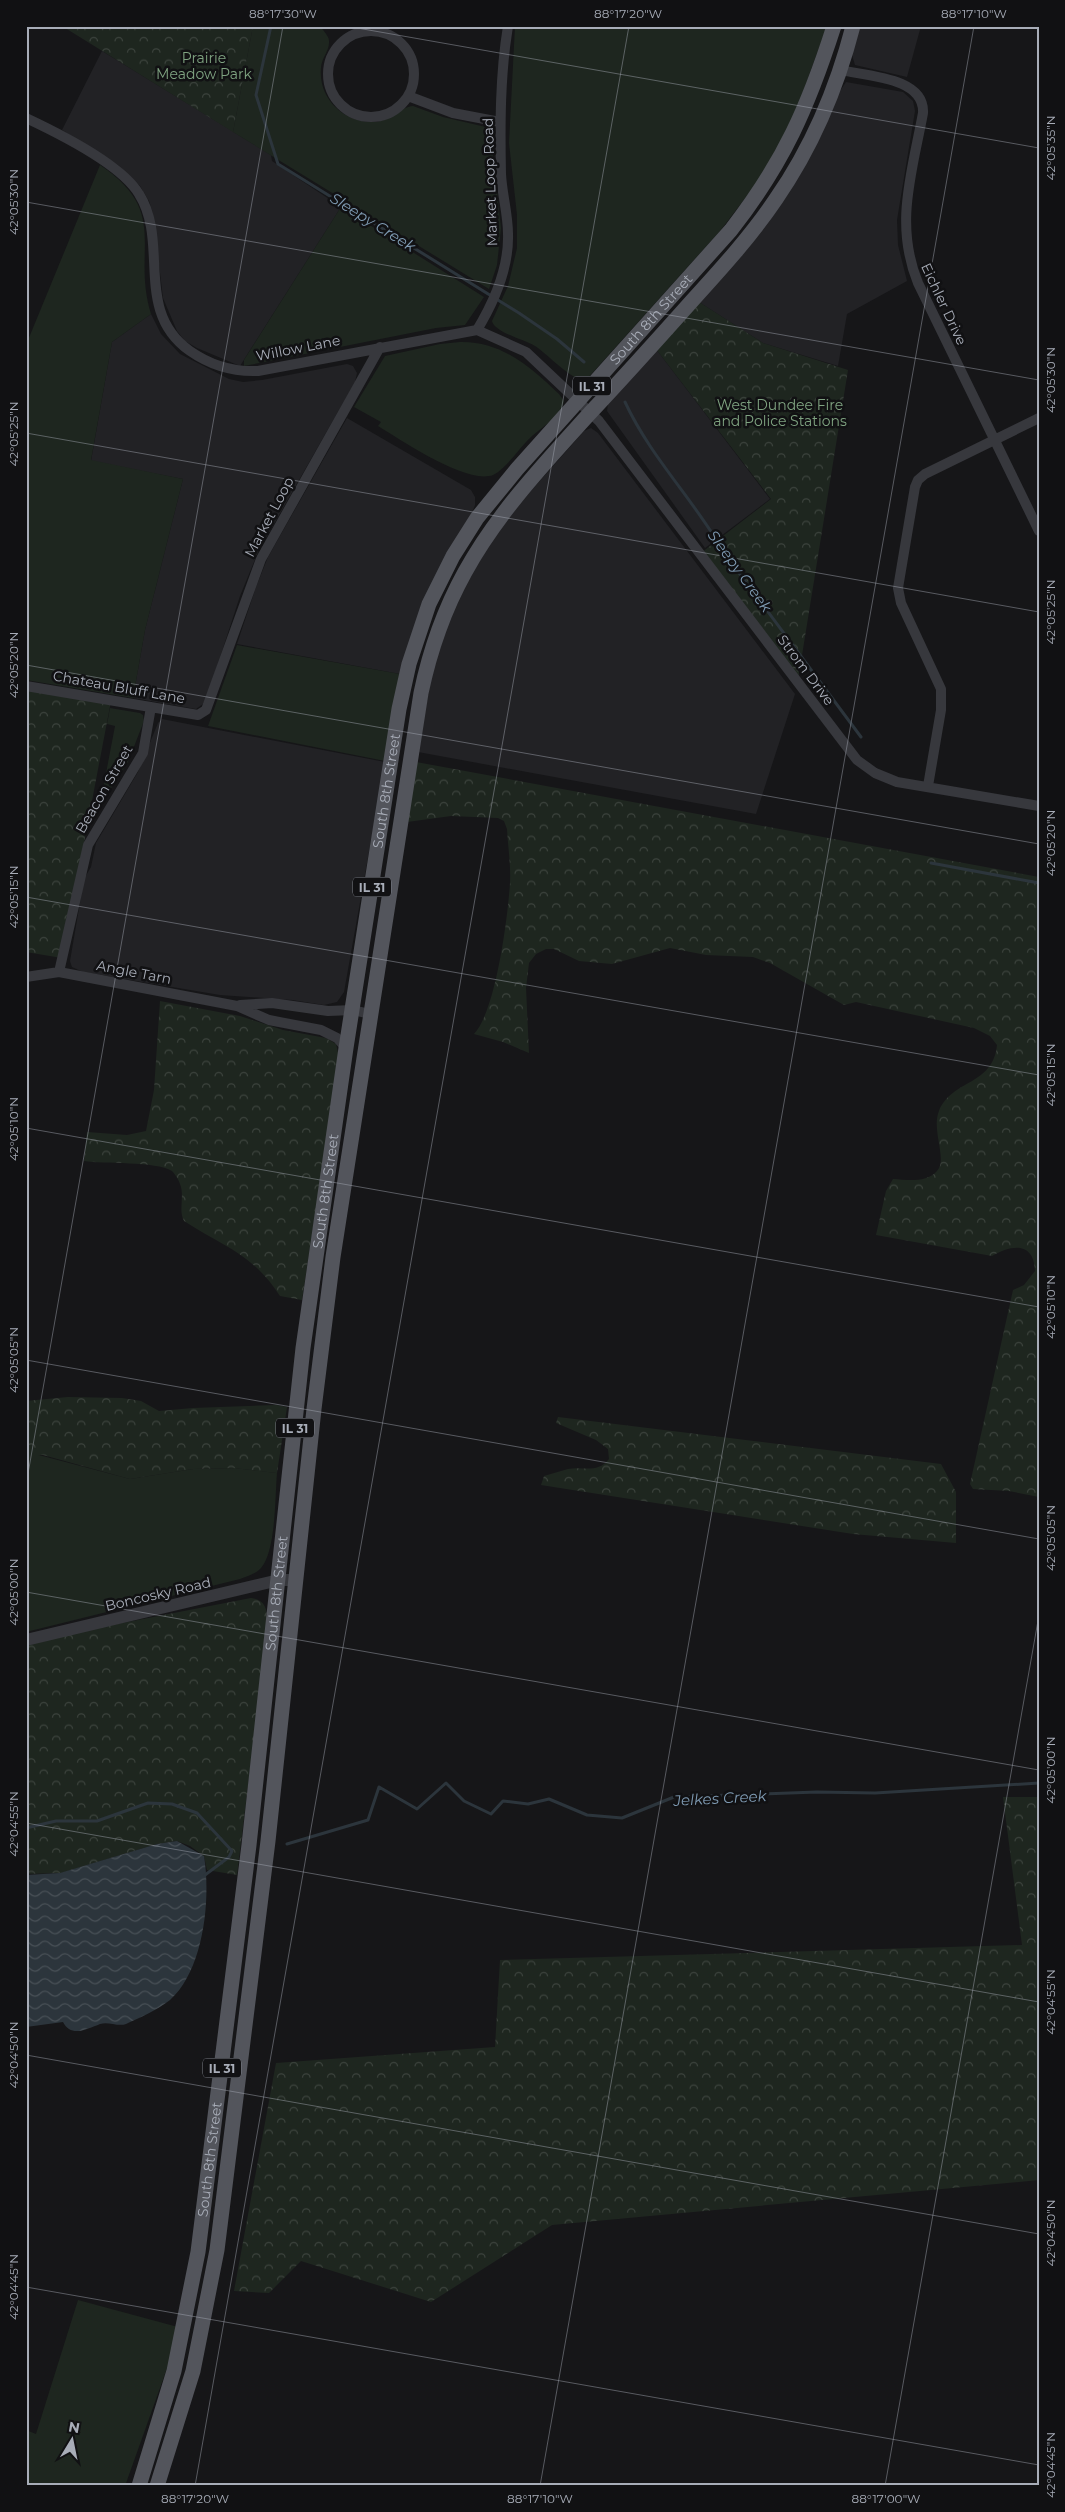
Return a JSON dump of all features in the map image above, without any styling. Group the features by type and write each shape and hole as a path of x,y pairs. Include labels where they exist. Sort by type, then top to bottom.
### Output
{"main road":[{"name":"South 8th Street","path":"138,2486 174,2371 198,2252 240,1926 303,1348 346,1048 407,669 429,604 453,556 490,501 731,230 763,188 798,126 822,66 834,26"},
{"name":"South 8th Street","path":"157,2486 193,2371 217,2250 267,1851 314,1409 333,1257 420,693 439,628 466,571 505,510 730,259 768,211 799,163 818,125 840,70 853,26"}],"street":[{"name":"Market Loop Road","path":"477,330 487,314 503,275 508,234 502,191 500,122 508,26"},
{"path":"367,32 391,37 400,43 411,60 413,72 408,96 395,109 378,116 365,116 348,110 334,97 329,86 329,67 335,50 354,34 367,32"},
{"name":"Eichler Drive","path":"840,70 905,85 913,89 921,98 923,112 905,213 908,254 918,284 1039,531"},
{"path":"408,96 453,113 500,122"},
{"name":"Willow Lane","path":"26,118 95,156 124,176 135,188 144,203 149,219 155,290 164,321 176,340 195,355 221,366 244,371 258,371 477,330"},
{"path":"477,330 526,352 578,401"},
{"name":"Market Loop","path":"206,710 260,559 380,347"},
{"name":"Strom Drive","path":"578,401 591,413 656,494 854,757 868,769 885,778 1039,806"},
{"path":"928,786 941,710 941,689 901,603 898,592 917,481 921,477 1039,418"},
{"name":"Chateau Bluff Lane","path":"26,686 198,715 206,710"},
{"name":"Beacon Street","path":"59,972 88,845 143,753 151,707"},
{"name":"Angle Tarn","path":"26,977 59,972 237,1006 269,1020 321,1030 337,1038 346,1048"},
{"name":"Angle Tarn","path":"237,1006 272,1003 328,1011 353,1010 370,1014"},
{"name":"Boncosky Road","path":"26,1640 279,1580 297,1580"}],"shaded area":[{"path":"860,26 921,26 907,77 855,65 852,55"},
{"path":"102,51 271,155 272,161 341,207 240,366 197,348 185,341 177,331 163,298 153,214 149,201 140,186 118,165 62,130"},
{"path":"846,82 903,92 913,101 915,111 897,220 898,245 907,281 847,314 838,366 763,343 699,302"},
{"path":"151,314 161,334 180,354 229,379 243,382 262,380 347,364 353,366 357,373 355,382 258,552 240,596 211,685 203,704 196,709 133,698 145,630 183,479 91,461 112,342"},
{"path":"656,349 770,499 705,548 607,411 608,404"},
{"path":"347,418 471,490 475,497 475,505 471,516 400,674 237,644 268,557"},
{"path":"591,428 598,433 795,694 756,814 418,752 430,684 442,639 469,578 493,539 521,502 584,431"},
{"path":"162,719 385,762 344,992 337,1002 324,1005 292,1000 220,995 83,972 72,967 70,961 84,879 91,867 96,843 138,772 158,723"}],"green space":[{"name":"Prairie Meadow Park","path":"62,26 253,26 233,132"},
{"path":"253,26 320,26 329,40 329,46 321,65 321,79 329,99 343,114 363,121 374,122 391,117 413,106 443,117 490,128 501,228 497,265 489,289 233,132"},
{"path":"515,26 827,26 792,122 756,184 720,231 586,380 574,376 560,367 530,343 498,329 492,321 508,286 517,248 517,215 509,143"},
{"path":"100,165 122,183 135,199 142,216 145,233 146,291 151,314 112,342 91,460 183,479 145,630 133,698 26,680 26,345"},
{"path":"341,207 484,297 465,325 436,328 244,366 244,360"},
{"name":"West Dundee Fire and Police Stations","path":"699,302 763,343 848,370 798,680 701,553 771,499 656,349"},
{"path":"460,342 489,346 502,351 526,365 559,394 564,401 555,416 531,437 503,468 493,475 467,474 434,460 378,426 381,422 354,407 385,356 440,344"},
{"path":"237,645 400,674 385,761 208,726"},
{"path":"26,684 111,701 62,958 26,952"},
{"path":"110,708 140,713 143,715 144,721 128,762 86,827 85,824 103,789 115,726 107,724"},
{"path":"416,762 1039,877 1039,1497 1009,1491 973,1489 970,1484 1013,1290 1024,1285 1035,1271 1031,1254 1026,1250 1014,1248 992,1256 876,1235 886,1191 893,1179 922,1179 933,1175 940,1166 937,1127 939,1111 953,1093 988,1068 994,1058 997,1045 990,1036 974,1028 856,1002 844,1005 770,963 753,957 706,955 670,948 612,964 579,961 554,949 546,949 536,954 529,963 526,988 529,1053 503,1042 474,1034 482,1022 489,1005 504,939 510,883 507,829 504,821 498,818 451,816 407,822"},
{"path":"160,1001 240,1016 283,1030 326,1038 336,1044 339,1057 302,1300 280,1296 269,1281 248,1260 184,1221 182,1217 182,1193 178,1179 172,1171 142,1164 84,1161 87,1132 127,1135 146,1131 154,1090"},
{"path":"68,1397 122,1398 141,1401 159,1411 276,1405 287,1407 277,1473 233,1468 193,1469 130,1479 43,1455 26,1455 26,1401"},
{"path":"558,1417 941,1464 956,1492 956,1543 853,1534 541,1485 544,1476 574,1468 595,1468 604,1464 609,1459 608,1449 596,1440 556,1423"},
{"path":"35,1454 130,1479 193,1469 234,1468 277,1473 274,1523 270,1549 266,1560 257,1572 240,1579 26,1632 26,1455"},
{"path":"251,1598 258,1600 265,1607 267,1626 237,1875 207,1870 204,1856 190,1846 177,1841 157,1844 61,1873 26,1874 26,1645 102,1627"},
{"path":"1003,1797 1039,1797 1039,2180 552,2225 431,2302 301,2261 269,2293 234,2291 276,2063 495,2047 500,1960 1022,1945"},
{"path":"78,2300 178,2327 171,2357 125,2486 26,2486 26,2430 36,2434"}],"water":[{"path":"177,1841 204,1856 206,1873 205,1912 198,1952 191,1971 182,1987 170,2000 126,2024 103,2023 80,2031 70,2030 63,2022 26,2027 26,1875 60,1873 157,1844"}],"waterway":[{"name":"Sleepy Creek","path":"271,26 256,95 278,164 519,313 557,339 584,362"},
{"name":"Sleepy Creek","path":"625,402 647,442 725,554 861,737"},
{"name":"Sleepy Creek","path":"931,863 1039,883"},
{"name":"Jelkes Creek","path":"287,1844 368,1820 379,1787 417,1809 446,1783 464,1801 491,1814 503,1801 528,1804 549,1799 587,1815 622,1818 674,1797 817,1792 875,1793 1039,1783"},
{"path":"26,1828 56,1821 97,1821 148,1803 172,1804 197,1813 232,1851 229,1857 205,1875"}]}
